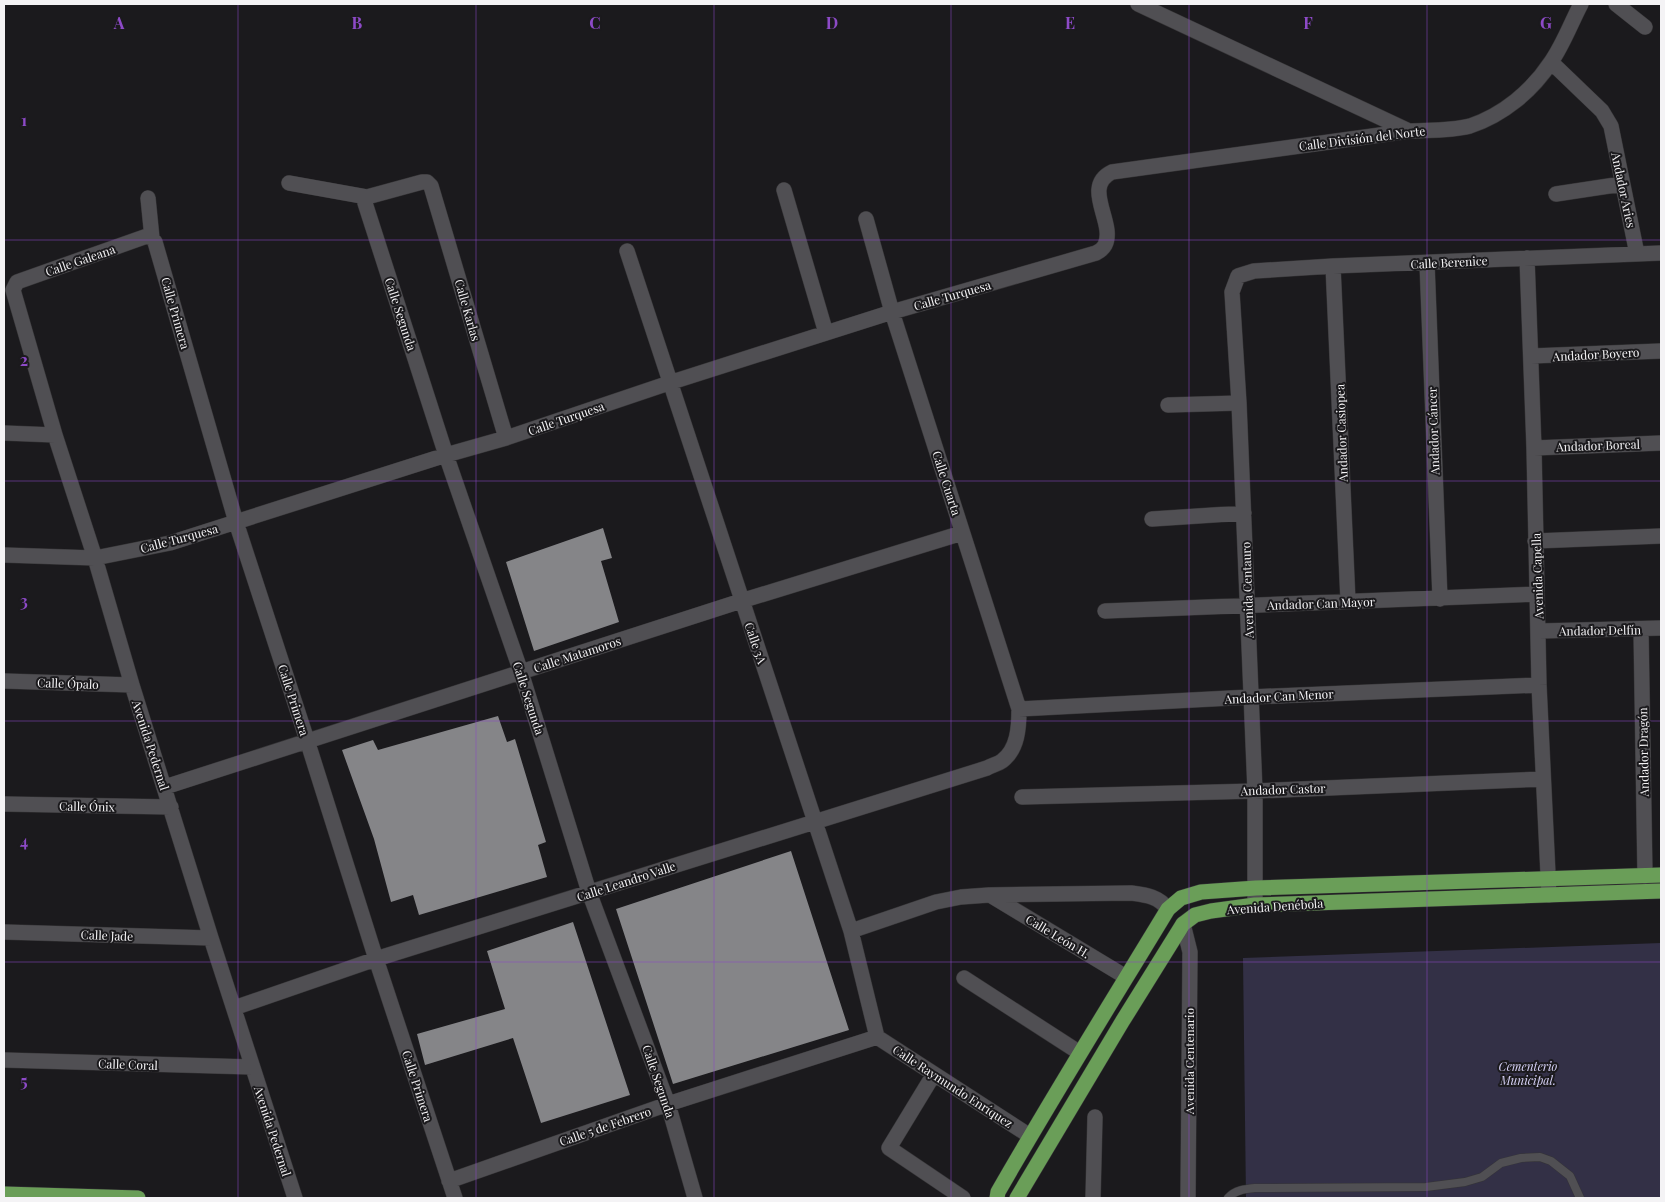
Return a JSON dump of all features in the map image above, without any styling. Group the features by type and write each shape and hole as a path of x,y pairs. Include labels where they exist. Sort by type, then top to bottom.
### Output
{"main road":[{"name":"Avenida Denébola","path":"997,1198 998,1192 1030,1136 1168,908 1181,898 1201,892 1256,888 1661,875"},
{"path":"1391,884 1392,900"},
{"name":"Avenida Denébola","path":"1183,924 1195,915 1255,905 1661,890"},
{"path":"1017,1198 1183,924"},
{"path":"4,1194 138,1198"}],"street":[{"path":"1138,4 1409,131"},
{"name":"Calle División del Norte","path":"1106,230 1098,192 1100,182 1104,176 1122,170 1409,131 1469,126 1499,114 1527,91 1551,62 1581,4"},
{"path":"1616,4 1645,27"},
{"name":"Andador Aries","path":"1551,62 1602,111 1611,126 1637,254"},
{"name":"Calle Karlas","path":"368,197 414,184 427,182 431,186 506,438"},
{"path":"289,183 368,197"},
{"path":"1556,194 1622,184"},
{"path":"784,190 826,333"},
{"name":"Calle Segunda","path":"368,197 365,203 446,455 521,672 589,892 668,1104 695,1198"},
{"name":"Calle Primera","path":"148,198 152,238 156,242 236,522 376,959 456,1198"},
{"name":"Calle Cuarta","path":"866,219 892,312 1019,709 1019,730 1013,747"},
{"name":"Calle Turquesa","path":"4,555 94,558 170,543 446,455 506,438 672,382 892,312 1096,253 1105,245 1106,230"},
{"name":"Calle Galeana","path":"10,294 17,282 147,236 152,238"},
{"name":"Calle 3A","path":"627,251 672,382 851,930 877,1037"},
{"name":"Calle Berenice","path":"1238,276 1254,271 1333,266 1661,253"},
{"name":"Avenida Capella","path":"1527,258 1534,448 1539,684 1549,894"},
{"name":"Andador Cáncer","path":"1427,263 1440,599"},
{"name":"Andador Casiopea","path":"1333,266 1348,601"},
{"name":"Avenida Centauro","path":"1238,276 1232,292 1239,403 1255,790 1255,905"},
{"name":"Avenida Pedernal","path":"10,294 94,558 211,938 295,1198"},
{"name":"Andador Boyero","path":"1531,356 1661,351"},
{"path":"1168,405 1239,403"},
{"path":"4,432 55,435"},
{"name":"Andador Boreal","path":"1534,448 1661,443"},
{"path":"1152,518 1244,512"},
{"name":"Calle Matamoros","path":"165,787 742,601 962,533"},
{"path":"1535,541 1661,536"},
{"name":"Andador Can Mayor","path":"1105,611 1537,594"},
{"name":"Andador Delfín","path":"1539,631 1661,628"},
{"name":"Andador Dragón","path":"1641,629 1645,876"},
{"name":"Calle Ópalo","path":"4,681 132,686"},
{"name":"Andador Can Menor","path":"1019,709 1539,684"},
{"name":"Calle Leandro Valle","path":"234,1008 376,959 987,768 1002,760 1013,747"},
{"name":"Andador Castor","path":"1022,797 1543,779"},
{"name":"Calle Ónix","path":"4,804 171,807"},
{"path":"851,930 936,902 989,895 1131,893 1149,895 1162,900 1168,908"},
{"name":"Calle León H.","path":"989,895 1126,977"},
{"name":"Avenida Centenario","path":"1183,924 1190,952 1188,1198"},
{"name":"Calle Jade","path":"4,932 211,938"},
{"path":"964,978 1080,1053"},
{"name":"Calle 5 de Febrero","path":"449,1181 668,1104 877,1037"},
{"name":"Calle Raymundo Enríquez","path":"877,1037 1030,1136"},
{"name":"Calle Coral","path":"4,1060 252,1067"},
{"path":"934,1074 889,1148 963,1198"},
{"path":"1093,1198 1095,1117"}],"lane":[{"path":"1228,1198 1242,1190 1255,1188 1426,1187 1465,1182 1482,1177 1501,1162 1520,1158 1540,1157 1551,1161 1570,1176 1580,1198"}],"green space":[{"name":"Cementerio Municipal.","path":"1661,943 1661,1198 1246,1198 1243,958"}],"building":[{"path":"603,528 612,558 601,561 619,622 534,651 506,562"},
{"path":"498,716 507,742 515,739 546,842 538,845 547,877 419,915 413,895 391,902 374,839 342,750 373,740 378,750"},
{"path":"791,851 849,1030 673,1084 616,909"},
{"path":"573,922 630,1095 541,1123 513,1038 425,1065 417,1034 505,1009 487,951"}]}
